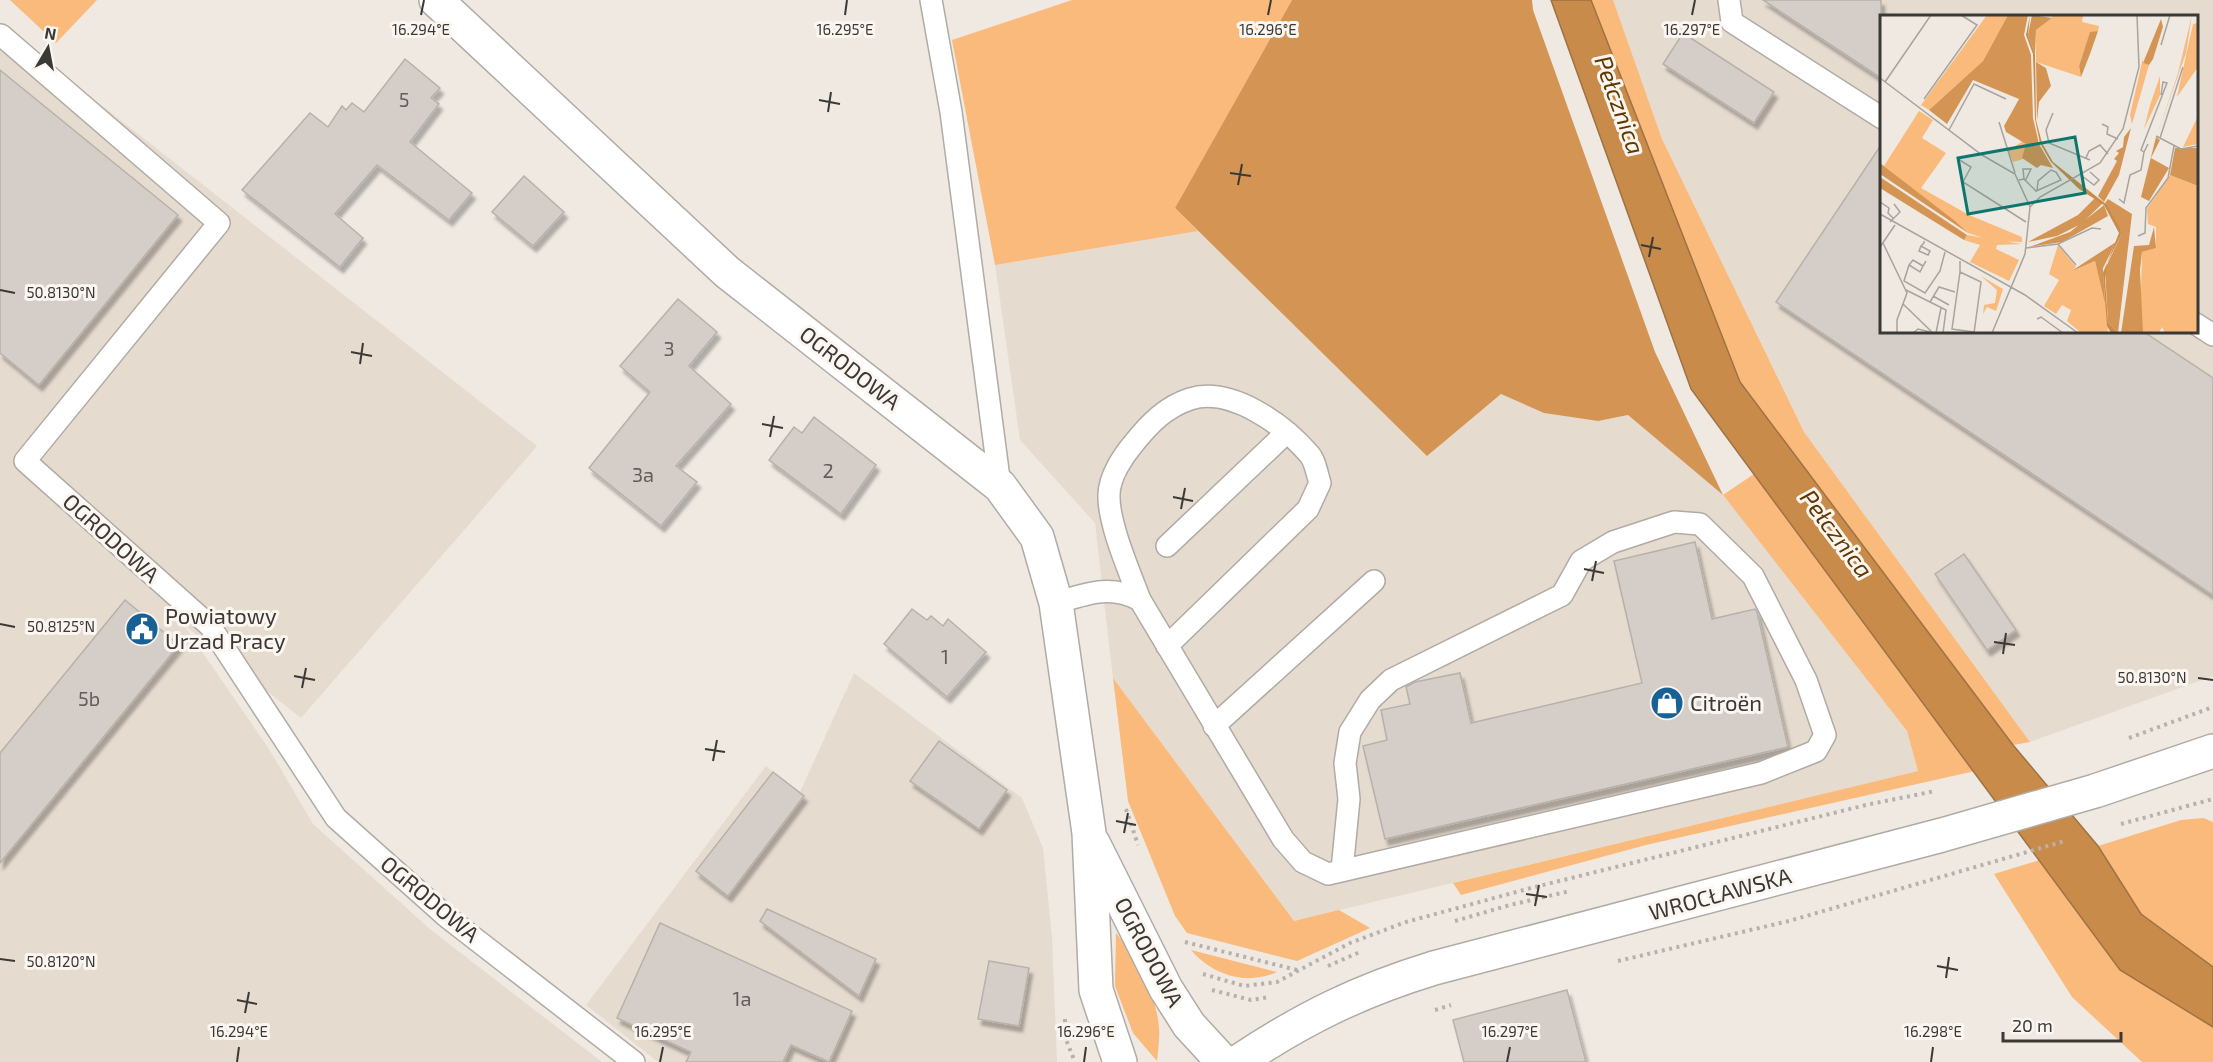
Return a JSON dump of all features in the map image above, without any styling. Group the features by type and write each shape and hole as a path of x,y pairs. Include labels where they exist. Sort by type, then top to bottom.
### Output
{"street":[{"name":"OGRODOWA","path":"435,0 727,272 1000,486 1037,537 1056,603 1089,833 1096,990 1120,1062"},
{"name":"WROCŁAWSKA","path":"1238,1062 1281,1034 1376,986 1434,968 1942,835 2095,791 2213,751"},
{"name":"OGRODOWA","path":"1089,833 1166,989 1189,1025 1223,1062"}],"lane":[{"path":"931,0 951,112 1000,486"},
{"path":"1729,0 1732,22 1880,117"},
{"name":"OGRODOWA","path":"1,35 219,223 25,461 210,626 336,818 447,916 634,1062"},
{"path":"2198,325 2213,335"},
{"path":"1167,646 1308,509 1320,483 1311,455 1286,433 1248,406 1221,397 1192,398 1170,408 1152,421 1126,452 1115,472 1109,495 1115,525 1140,600 1167,646 1214,726 1283,839 1303,862 1328,874 1761,773 1816,751 1825,735 1806,680 1753,576 1700,524 1674,522 1613,542 1581,561 1562,595 1391,680 1370,700 1350,732 1345,763 1349,799 1342,870"},
{"path":"1167,546 1286,433"},
{"path":"1214,726 1374,581"},
{"path":"1056,603 1091,592 1124,591 1140,600"}],"path":[{"path":"1198,971 1208,978 1244,986 1277,982 1350,943 1406,922 1531,888 1866,805 1935,791"},
{"path":"2115,826 2213,799"},
{"path":"1124,803 1143,855"},
{"path":"1609,963 1789,921 2073,839"},
{"path":"1180,941 1297,970"},
{"path":"1428,1012 1462,1002"}],"shaded area":[{"path":"10,0 97,0 56,43"},
{"path":"1072,0 1292,0 1175,208 1198,231 995,265 952,40"},
{"path":"1292,0 1532,0 1533,10 1655,352 1723,495 1628,415 1598,421 1544,413 1501,394 1427,456 1175,208"},
{"path":"1591,0 1613,0 1662,139 1804,432 2030,742 2013,745 1740,382"},
{"path":"1613,0 2213,0 2213,676 2030,742 1804,432 1662,139"},
{"path":"0,26 537,446 301,718 183,624 269,749 313,824 431,930 602,1062 0,1062"},
{"path":"1198,231 1427,455 1501,394 1544,413 1598,421 1628,415 1723,495 1907,731 1918,771 1294,921 1113,678 1095,523 1020,440 995,265"},
{"path":"1754,474 1975,771 1646,845 1461,895 1453,883 1918,771 1907,731 1723,495"},
{"path":"854,673 1022,798 1043,848 1052,937 1057,1062 658,1062 586,1005 766,766 800,792"},
{"path":"1113,678 1294,921 1339,910 1370,928 1297,961 1187,933 1175,916 1128,801"},
{"path":"2204,818 2213,822 2213,967 2141,914 2098,846 2181,820"},
{"path":"2040,860 2120,970 2213,1027 2213,1062 2142,1062 2072,997 1994,874"},
{"path":"1116,933 1131,953 1150,990 1159,1032 1157,1061 1133,1033 1115,986"},
{"path":"1191,950 1277,972 1254,978 1231,976 1209,966"}],"water":[{"name":"Pełcznica","path":"1551,0 1591,0 1740,382 2013,745 2098,846 2141,914 2213,967 2213,1027 2120,970 1691,389"}],"building":[{"path":"1763,0 1881,0 1880,77"},
{"path":"1683,33 1774,92 1754,123 1663,64"},
{"path":"405,59 440,88 431,98 439,104 410,142 472,193 449,220 377,165 335,214 363,238 340,267 242,190 310,113 328,127 342,106 346,110 352,103 364,112"},
{"path":"0,70 178,215 39,385 0,353"},
{"path":"1880,146 1880,333 2146,333 2213,378 2213,595 1776,302"},
{"path":"524,176 564,212 533,246 492,212"},
{"path":"678,299 717,332 689,366 731,404 676,466 697,482 661,526 589,468 650,392 620,366"},
{"path":"814,417 876,465 841,514 769,460 794,427 802,433"},
{"name":"Citroën","path":"1695,542 1712,619 1755,609 1757,612 1788,747 1385,839 1363,746 1387,740 1381,710 1410,704 1406,687 1415,682 1460,673 1471,723 1642,683 1614,561"},
{"path":"1964,554 2016,630 1987,650 1935,574"},
{"path":"125,600 179,645 0,863 0,753"},
{"path":"912,609 927,620 931,616 943,626 948,619 986,652 947,697 884,644"},
{"path":"939,741 1007,790 979,829 910,781"},
{"path":"773,772 804,796 728,896 696,871"},
{"path":"767,909 876,959 859,996 760,921"},
{"path":"660,923 852,1011 829,1062 791,1045 783,1062 686,1062 691,1052 617,1018"},
{"path":"989,961 1029,968 1019,1026 978,1019"},
{"path":"1567,990 1586,1062 1464,1062 1453,1020"}],"place":[{"name":"Powiatowy Urzad Pracy","path":"142,629"},
{"name":"Citroën","path":"1667,703"}]}
